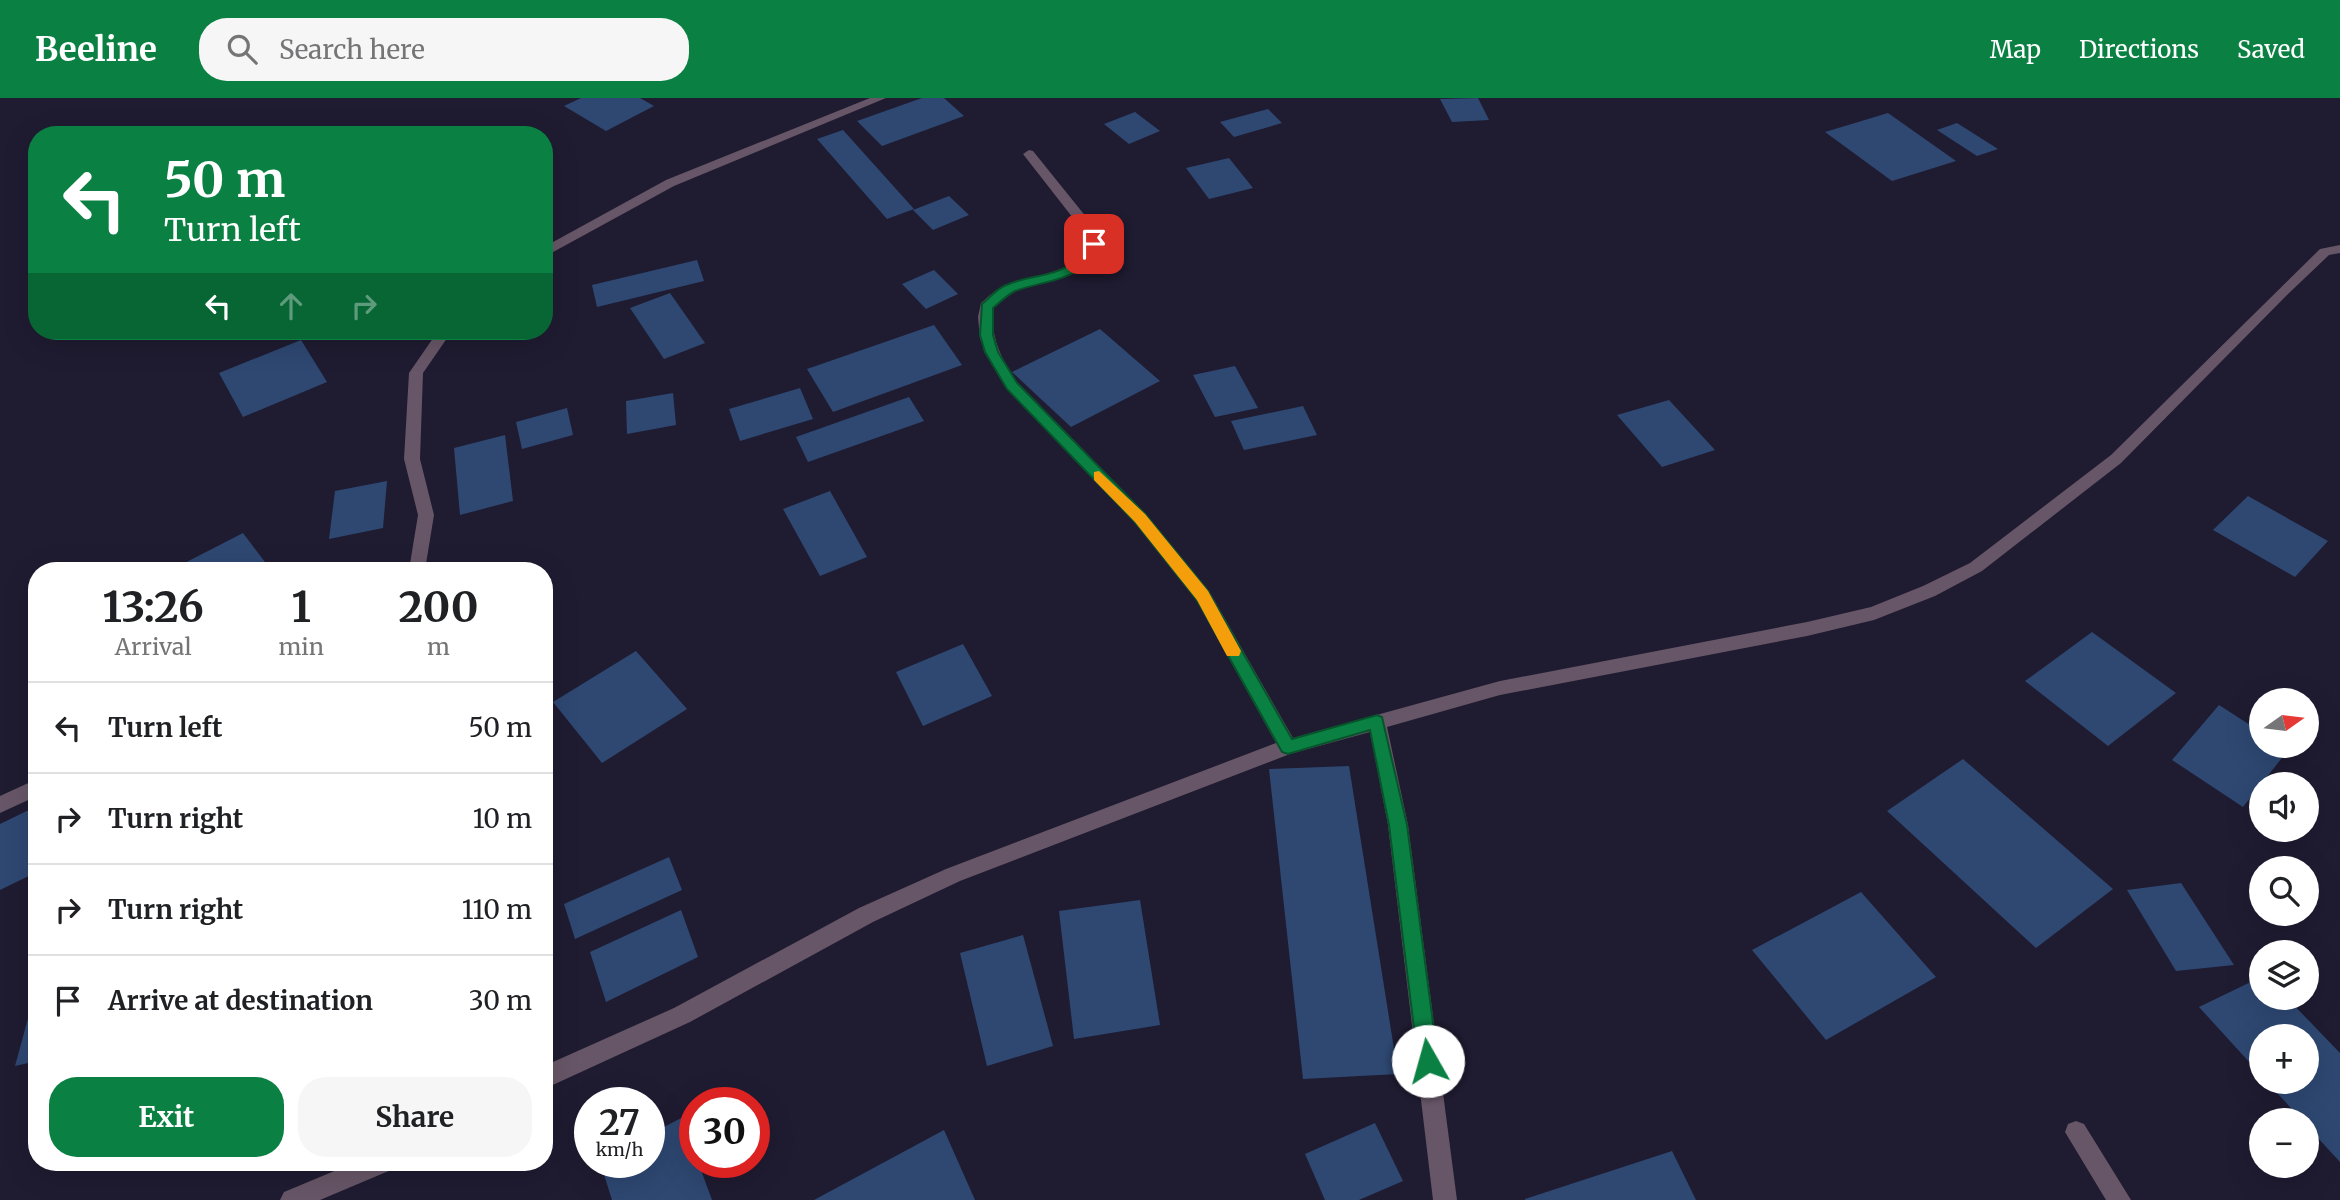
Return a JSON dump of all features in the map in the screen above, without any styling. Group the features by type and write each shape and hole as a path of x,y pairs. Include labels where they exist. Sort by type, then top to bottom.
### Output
{"street":[{"path":"553,248 670,183 880,98"},
{"path":"1029,154 1086,226 1094,244 1086,260 1079,266 1048,279 1009,289 986,306 986,335 996,365 1012,386 1140,518 1203,596 1288,747"},
{"path":"553,1073 682,1015 866,915 941,881 1175,788 1288,747 1500,688 1807,629 1874,612 1929,591 1976,567 2116,459 2282,292 2325,252 2340,249"},
{"path":"418,562 426,515 412,459 416,373 440,340"},
{"path":"1377,722 1398,825 1445,1200"},
{"path":"0,805 28,791"},
{"path":"2076,1132 2119,1200"},
{"path":"292,1200 361,1171"}],"building":[{"path":"581,98 640,98 654,106 606,131 564,106"},
{"path":"922,98 944,98 964,116 882,146 857,121"},
{"path":"1478,98 1489,120 1452,122 1440,99"},
{"path":"1268,109 1282,123 1234,137 1220,122"},
{"path":"1135,112 1160,131 1129,144 1104,124"},
{"path":"1888,113 1956,161 1892,181 1825,132"},
{"path":"1957,123 1998,149 1977,156 1937,130"},
{"path":"843,130 914,209 887,219 817,139"},
{"path":"1229,158 1253,188 1209,199 1186,168"},
{"path":"949,196 969,215 933,230 913,210"},
{"path":"697,260 704,281 597,307 592,285"},
{"path":"934,270 958,294 926,309 902,284"},
{"path":"670,293 705,343 664,359 630,308"},
{"path":"934,325 962,365 833,412 807,369"},
{"path":"1100,329 1160,381 1071,427 1012,372"},
{"path":"301,340 327,382 243,417 219,373"},
{"path":"1235,366 1258,408 1215,417 1193,375"},
{"path":"800,388 813,419 740,441 729,409"},
{"path":"673,393 676,425 627,434 626,401"},
{"path":"909,397 924,421 808,462 796,437"},
{"path":"1669,400 1715,450 1662,467 1617,415"},
{"path":"1303,406 1317,435 1244,450 1231,421"},
{"path":"567,408 573,435 522,449 516,422"},
{"path":"505,435 513,501 460,515 454,448"},
{"path":"387,481 383,528 329,539 335,491"},
{"path":"830,491 867,557 820,576 783,509"},
{"path":"2248,496 2328,541 2295,577 2213,530"},
{"path":"243,533 265,562 187,562"},
{"path":"2092,632 2176,693 2108,746 2025,681"},
{"path":"963,644 992,696 923,726 896,672"},
{"path":"636,651 687,709 602,763 553,702"},
{"path":"2219,705 2249,724 2249,758 2282,758 2271,772 2249,772 2249,799 2243,807 2172,760"},
{"path":"1963,759 2113,889 2036,948 1887,811"},
{"path":"1349,766 1398,1074 1303,1079 1269,769"},
{"path":"28,810 28,876 0,890 0,824"},
{"path":"669,857 682,890 575,939 564,904"},
{"path":"2181,883 2234,965 2176,971 2127,890"},
{"path":"1861,892 1936,977 1826,1040 1752,950"},
{"path":"1140,900 1160,1025 1074,1039 1059,911"},
{"path":"681,910 698,957 606,1002 590,952"},
{"path":"1023,935 1053,1046 987,1066 960,953"},
{"path":"2249,983 2249,1010 2299,1010 2312,1024 2249,1024 2249,1062 2199,1007"},
{"path":"28,1018 28,1063 15,1066"},
{"path":"2319,1031 2340,1053 2340,1162 2319,1139 2319,1108 2291,1108 2278,1094 2319,1094"},
{"path":"679,1119 679,1178 704,1178 712,1200 612,1200 605,1178 665,1178 665,1127"},
{"path":"1375,1123 1403,1181 1359,1200 1325,1200 1305,1154"},
{"path":"944,1130 975,1200 814,1200"},
{"path":"1672,1151 1696,1200 1525,1200 1525,1199"}],"slow traffic":[{"path":"1099,476 1140,518 1203,596 1233,651"}],"route":[{"path":"1094,244 1091,253 1079,266 1048,279 1009,289 986,306 986,335 996,365 1058,435 1140,518 1203,596 1288,747 1377,722 1398,825 1428,1061"}]}
